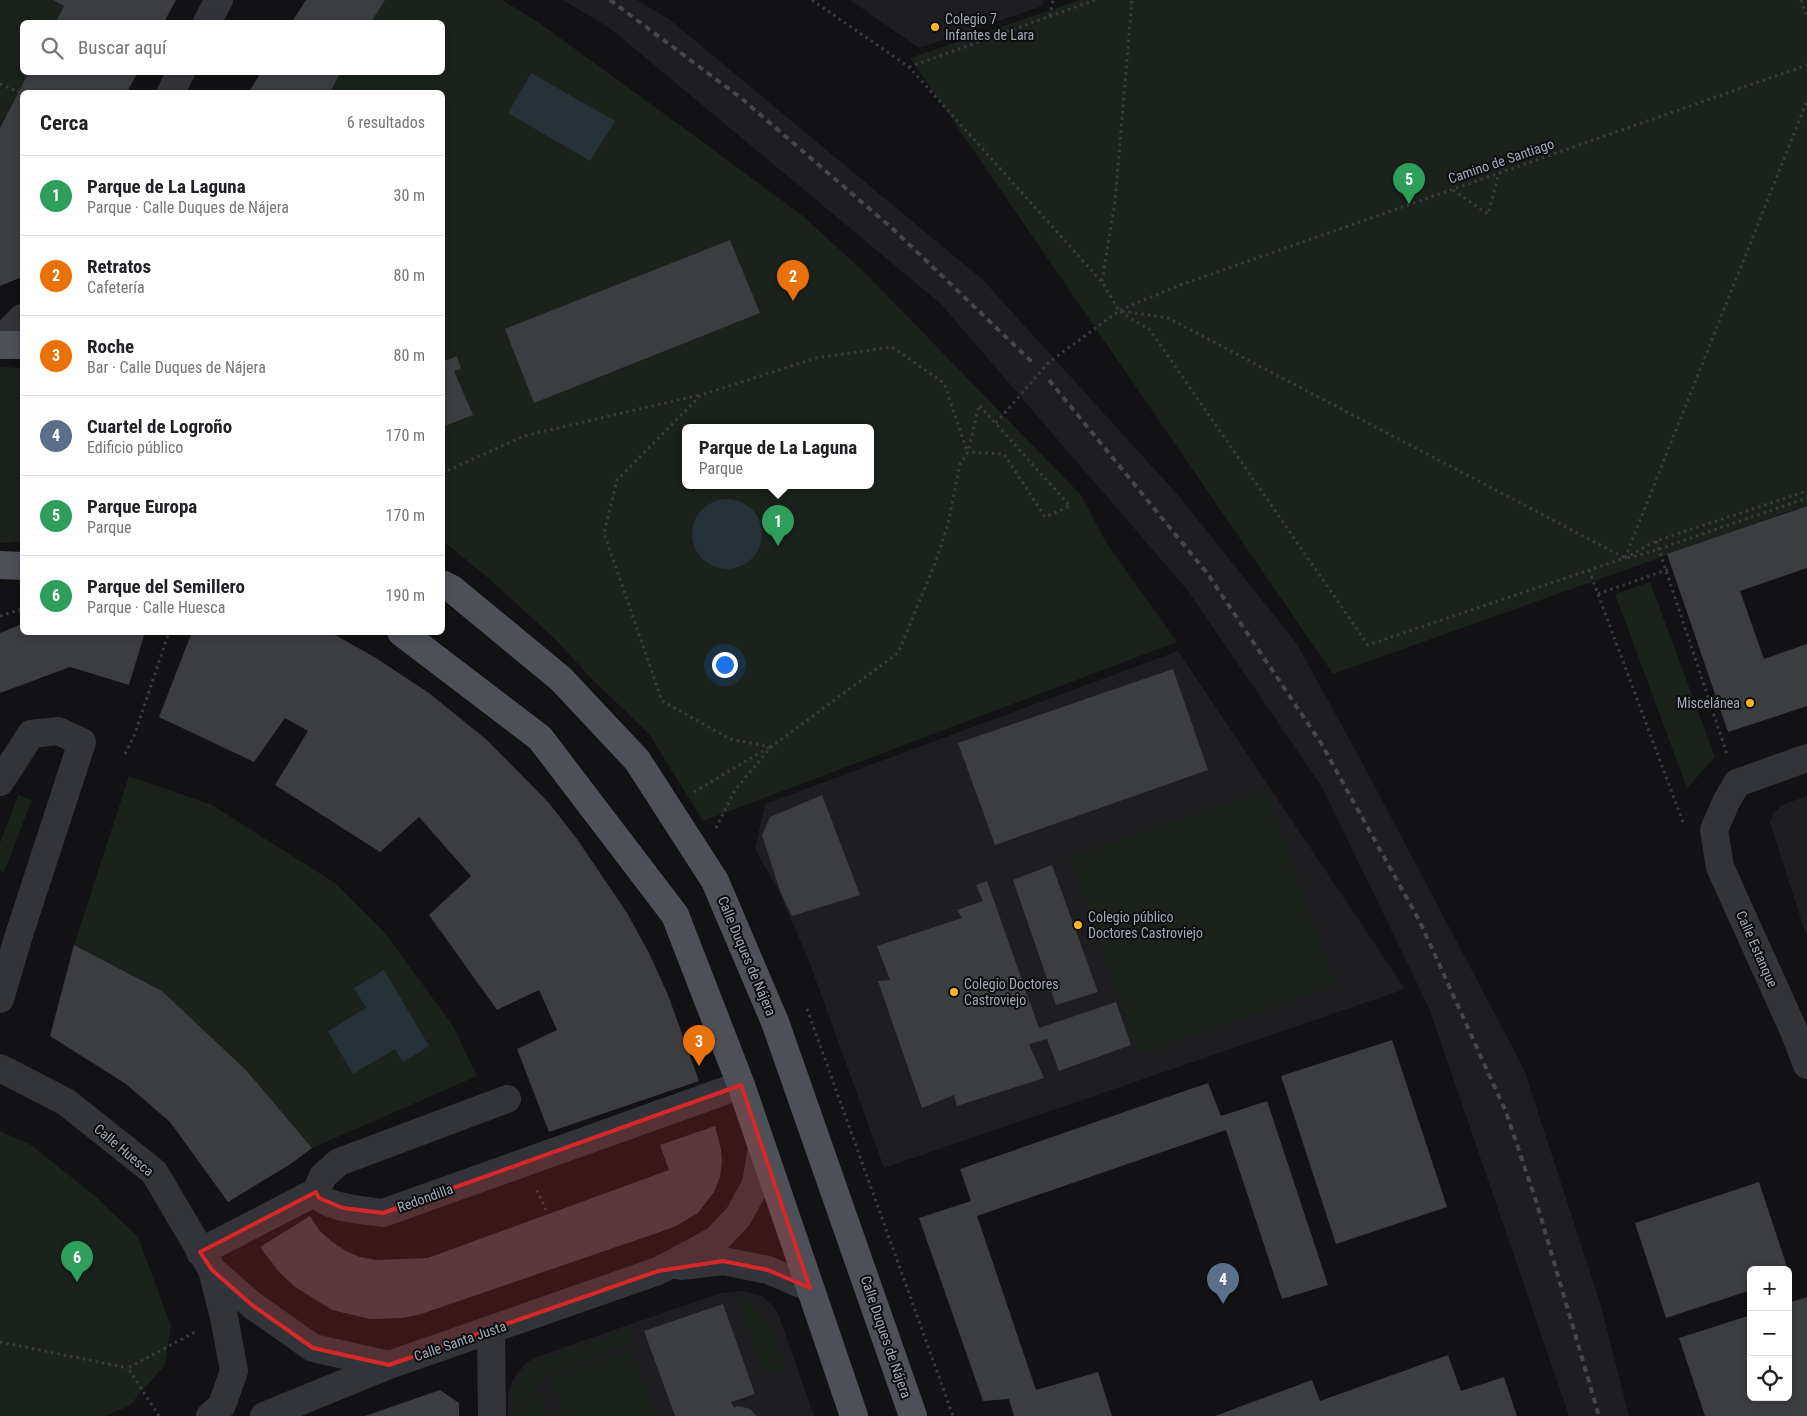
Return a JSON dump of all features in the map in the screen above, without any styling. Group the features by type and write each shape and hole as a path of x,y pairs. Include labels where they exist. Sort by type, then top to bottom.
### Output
{"main road":[{"path":"0,345 20,345"},
{"path":"0,565 20,566"},
{"name":"Calle Duques de Nájera","path":"445,586 452,589 561,679 637,760 715,881 775,1022 913,1416"},
{"path":"405,635 540,738 675,915 741,1085 854,1416"}],"street":[{"path":"208,20 219,0"},
{"path":"172,90 180,75"},
{"path":"0,340 20,320"},
{"path":"0,579 20,567"},
{"path":"0,782 31,734 58,730 82,742 9,935 0,999"},
{"path":"1736,783 1807,758"},
{"name":"Calle Estanque","path":"1736,783 1714,830 1720,867 1801,1029 1807,1065"},
{"name":"Calle Huesca","path":"0,1068 66,1102 154,1172 206,1261 224,1317 234,1371 222,1405 210,1416"},
{"name":"Redondilla","path":"316,1192 319,1198 343,1208 383,1213 741,1085"},
{"path":"206,1261 316,1192 323,1176 340,1162 507,1099"},
{"name":"Calle Santa Justa","path":"264,1416 389,1365 658,1271 716,1240 738,1217 756,1184 762,1147"},
{"name":"Calle Huesca","path":"206,1261 252,1305 314,1348 389,1365"},
{"name":"Calle Santa Justa","path":"658,1271 722,1261 768,1270 810,1288"},
{"path":"491,1330 492,1416"}],"path":[{"path":"812,0 909,67 1102,282 1119,311 1150,330 1368,645 1625,558 1656,542 1807,491"},
{"path":"1050,16 1053,0"},
{"path":"909,67 1095,0"},
{"path":"1102,282 1115,202 1132,0"},
{"path":"1801,0 1807,17"},
{"name":"Camino de Santiago","path":"996,423 1049,362 1119,311 1180,285 1807,65"},
{"path":"0,84 19,92"},
{"path":"1625,558 1807,101"},
{"path":"1453,190 1488,214 1500,173"},
{"path":"1119,311 1168,318 1625,558 1659,549 1807,498"},
{"path":"445,471 524,436 701,395 816,358 892,347 944,383 968,452"},
{"path":"701,395 617,480 604,533 662,701 730,739 771,747"},
{"path":"667,807 771,747 898,653 936,561 948,524 960,464 968,452 979,405 1070,506 1046,517 1004,454 968,452"},
{"path":"1656,542 1736,783"},
{"path":"1598,594 1672,568"},
{"path":"1589,570 1686,832"},
{"path":"0,616 20,609"},
{"path":"125,754 134,736 168,635"},
{"path":"725,813 735,790 771,747"},
{"path":"807,1009 952,1416"},
{"path":"0,1342 128,1368 224,1317"},
{"path":"128,1368 159,1416"}],"highlighted area":[{"path":"741,1085 810,1288 768,1270 723,1261 658,1271 389,1365 313,1348 252,1305 212,1270 200,1252 316,1192 319,1198 343,1208 383,1213"}],"shaded area":[{"path":"0,0 53,0 64,6 57,20 20,20 20,75 28,75 0,128"},
{"path":"306,0 502,0 538,22 803,216 865,273 1081,495 1107,544 1177,642 703,821 649,734 590,677 554,638 495,584 445,543 445,90 250,90 260,75 445,75 445,20 293,20"},
{"path":"563,0 637,0 670,20 983,280 1177,494 1297,644 1364,766 1524,1069 1601,1306 1629,1416 1569,1416 1429,1008 1322,787 1188,591 941,304 611,29"},
{"name":"Colegio 7 Infantes de Lara","path":"850,0 1044,0 1042,6 919,48"},
{"path":"1080,0 1807,0 1807,505 1333,674 910,58"},
{"path":"531,73 615,121 590,161 508,113"},
{"path":"0,367 20,368 20,542 0,543"},
{"path":"727,499 746,505 756,515 762,534 756,553 746,563 727,569 708,563 698,553 692,534 698,515 708,505"},
{"path":"1650,582 1715,757 1687,788 1615,594"},
{"name":"Colegio público Doctores Castroviejo","path":"1178,651 1405,989 884,1168 809,961 777,888 755,849 765,804"},
{"path":"129,776 212,805 335,883 385,933 453,1026 477,1076 312,1148 247,1071 162,991 74,945"},
{"path":"1266,790 1335,985 1139,1055 1070,857"},
{"path":"18,795 32,800 4,872 0,871 0,843"},
{"path":"1807,796 1807,938 1770,823 1773,814 1782,805"},
{"path":"384,970 429,1046 403,1062 395,1049 353,1074 328,1031 366,1008 354,988"},
{"path":"0,1131 31,1145 96,1197 138,1237 171,1326 165,1365 129,1406 105,1416 0,1416"},
{"path":"741,1291 762,1296 778,1313 814,1416 508,1416 508,1394 512,1381 525,1364 536,1357 721,1293"},
{"path":"737,1298 757,1309 764,1317 774,1336 784,1368 764,1375"},
{"path":"630,1329 635,1341 535,1381 547,1416 514,1416 513,1394 527,1367 540,1359"},
{"path":"632,1351 655,1416 564,1416 551,1379"}],"building":[{"path":"53,0 176,0 165,20 57,20 64,6"},
{"path":"306,0 385,0 372,20 293,20"},
{"path":"27,75 136,75 128,90 20,90 20,278 0,286 0,128"},
{"path":"259,75 339,75 331,90 250,90"},
{"path":"730,240 760,313 534,403 505,329"},
{"path":"457,356 461,369 454,371 473,415 445,426 445,361"},
{"path":"1807,506 1807,568 1740,591 1764,659 1807,644 1807,706 1728,732 1667,554"},
{"path":"20,625 20,635 144,635 129,685 70,667 0,693 0,633"},
{"path":"191,635 335,635 376,658 429,693 487,740 549,803 577,839 627,913 649,953 668,995 699,1081 549,1132 517,1049 557,1030 539,990 497,1010 429,915 471,876 419,817 380,852 275,785 308,731 285,718 254,762 159,717"},
{"path":"1173,669 1208,770 995,845 958,743"},
{"path":"822,795 860,895 792,916 780,891 762,835 770,817"},
{"path":"1052,865 1098,992 1056,1005 1013,880"},
{"name":"Colegio Doctores Castroviejo","path":"987,881 1039,1028 1116,1002 1131,1045 1059,1071 1047,1039 1029,1044 1044,1078 957,1106 954,1095 922,1108 878,981 890,980 877,946 962,918 957,910 983,901 976,885"},
{"path":"74,945 162,991 247,1071 312,1148 292,1163 228,1202 170,1122 126,1084 50,1036"},
{"path":"1392,1040 1447,1207 1336,1244 1281,1076"},
{"path":"1208,1083 1221,1116 1267,1101 1328,1285 1282,1299 1226,1130 977,1216 1036,1390 1098,1372 1112,1416 1014,1416 1009,1399 983,1401 919,1218 971,1201 960,1169"},
{"path":"715,1126 721,1149 720,1177 714,1192 698,1213 676,1226 660,1232 421,1314 403,1318 370,1319 332,1310 294,1286 280,1273 260,1247 310,1216 319,1230 331,1241 346,1251 360,1257 376,1260 428,1258 669,1170 660,1145"},
{"path":"1759,1182 1787,1266 1747,1266 1747,1291 1666,1318 1635,1223"},
{"path":"1807,1297 1807,1416 1705,1416 1679,1338 1747,1316 1747,1401 1792,1401 1792,1302"},
{"path":"723,1304 755,1394 731,1402 734,1408 737,1406 750,1409 757,1416 675,1416 644,1331"},
{"path":"1448,1355 1461,1391 1504,1377 1517,1416 1215,1416 1312,1380 1320,1401"},
{"path":"440,1390 459,1403 459,1416 365,1416"}],"railway":[{"path":"610,0 741,98 893,229 1032,362"},
{"path":"1049,380 1207,573 1321,743 1420,922 1506,1112 1537,1204 1599,1416"}],"place":[{"name":"Colegio 7 Infantes de Lara","path":"935,27"},
{"name":"Parque Europa","path":"1409,204"},
{"name":"Retratos","path":"793,301"},
{"name":"Parque de La Laguna","path":"778,546"},
{"name":"Miscelánea","path":"1750,703"},
{"name":"Colegio público Doctores Castroviejo","path":"1078,925"},
{"name":"Colegio Doctores Castroviejo","path":"954,992"},
{"name":"Roche","path":"699,1066"},
{"name":"Parque del Semillero","path":"77,1282"},
{"name":"Cuartel de Logroño","path":"1223,1304"}]}
